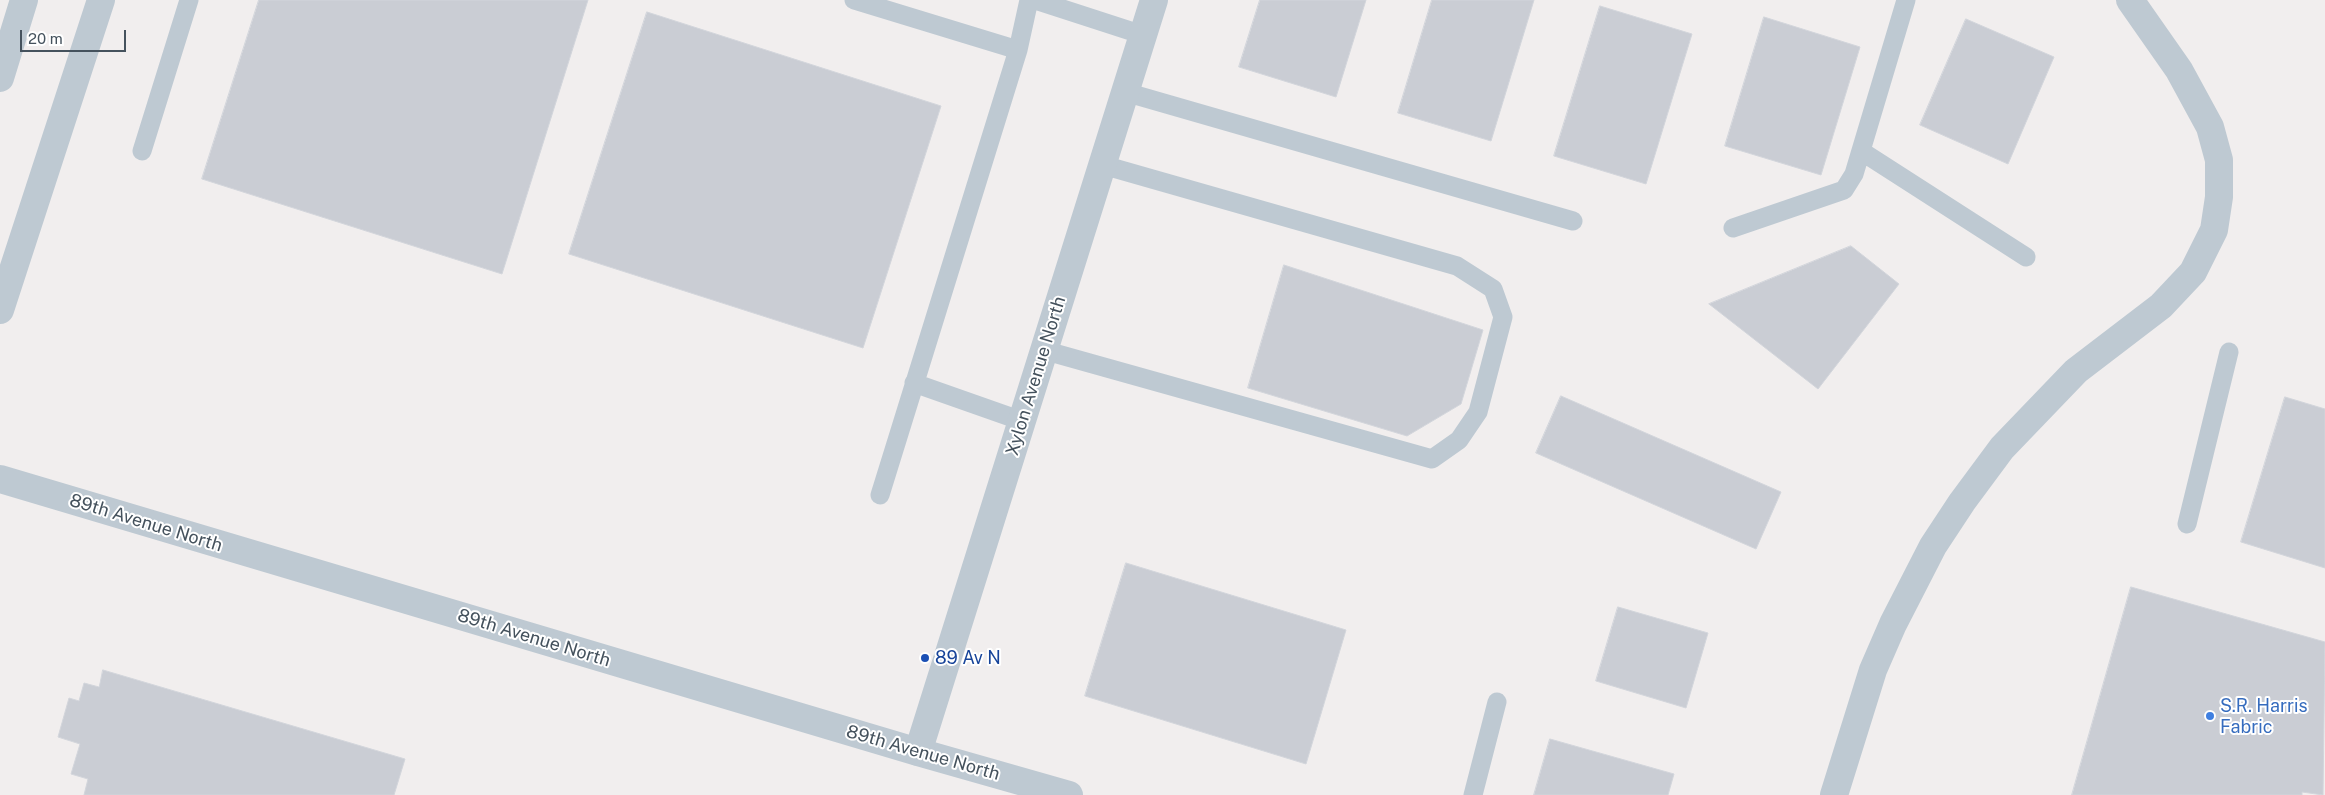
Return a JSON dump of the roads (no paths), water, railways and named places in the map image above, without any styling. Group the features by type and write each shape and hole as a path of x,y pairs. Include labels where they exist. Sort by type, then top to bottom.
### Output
{"street":[{"path":"0,78 24,0"},
{"path":"0,310 101,0"},
{"name":"Xylon Avenue North","path":"918,752 1154,0"},
{"path":"1834,795 1873,670 1893,624 1933,546 1962,502 2002,448 2076,371 2160,306 2193,272 2214,230 2219,197 2219,160 2210,127 2179,70 2130,0"},
{"name":"89th Avenue North","path":"0,479 918,752 1069,795"}],"lane":[{"path":"142,151 189,0"},
{"path":"854,0 1018,50"},
{"path":"880,495 1018,50 1029,0"},
{"path":"1035,0 1143,35"},
{"path":"1733,228 1844,190 1854,174 1906,0"},
{"path":"1125,92 1573,220"},
{"path":"1861,151 2026,257"},
{"path":"1043,350 1432,459 1459,440 1478,412 1503,317 1493,289 1456,266 1103,165"},
{"path":"2187,524 2229,352"},
{"path":"914,383 1022,421"},
{"path":"1473,795 1497,702"}],"place":[{"name":"89 Av N","path":"925,658"},
{"name":"S.R. Harris Fabric","path":"2210,716"}]}
